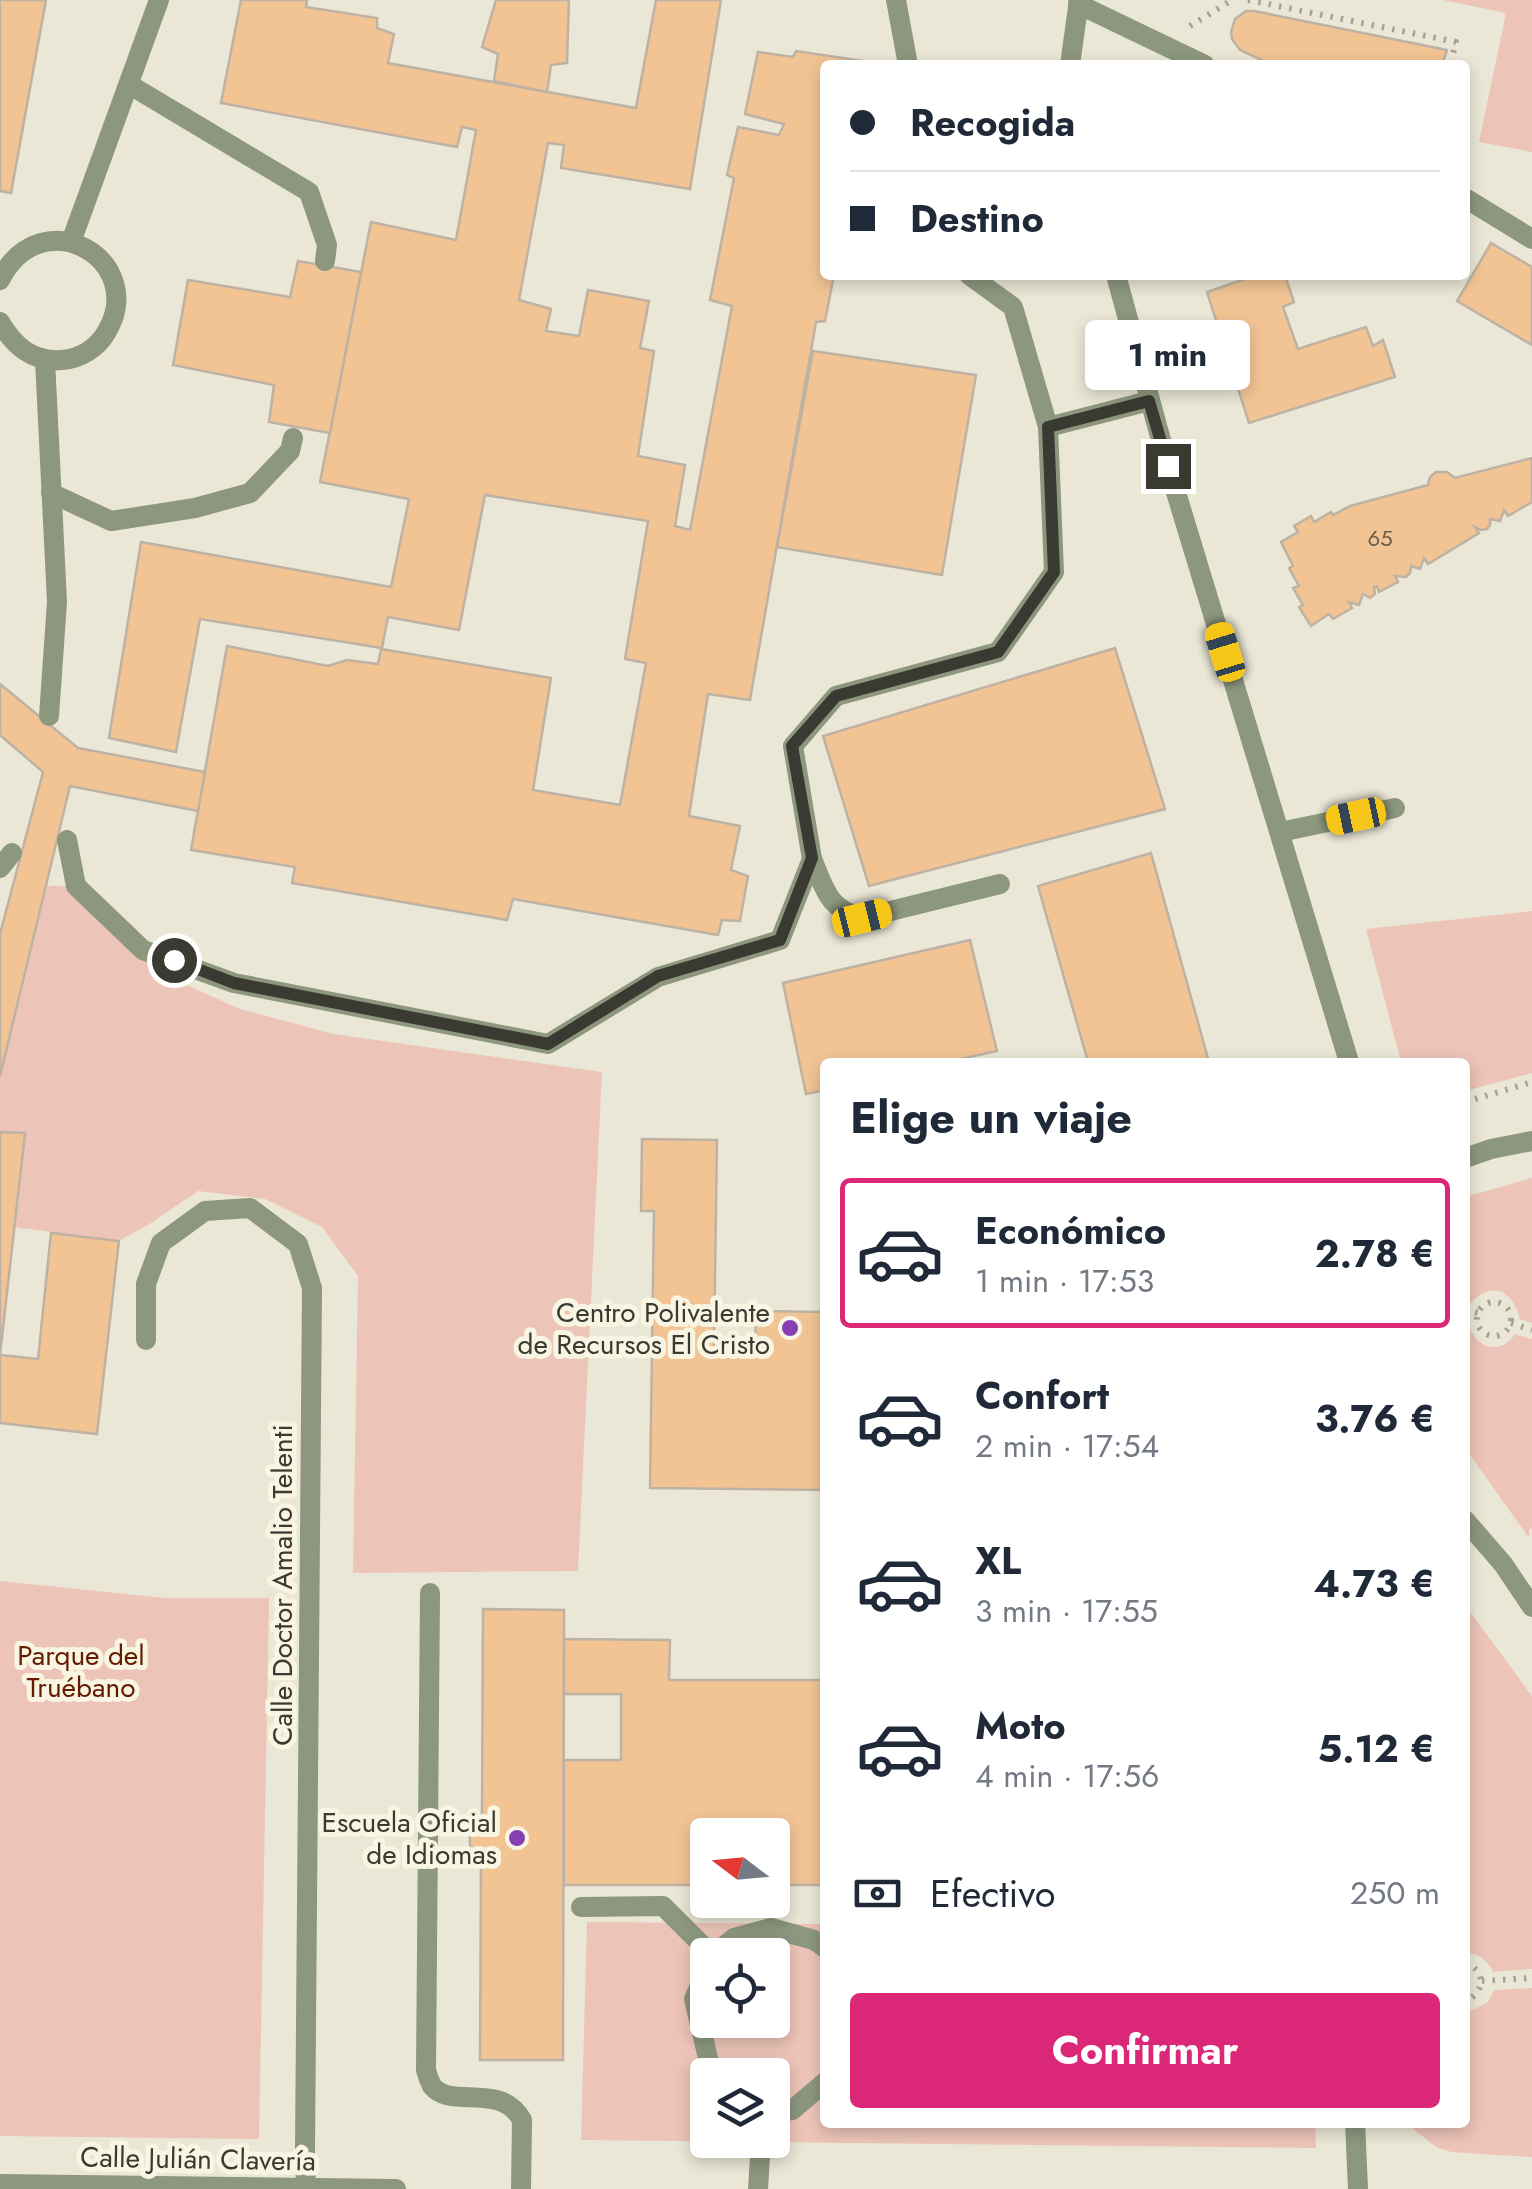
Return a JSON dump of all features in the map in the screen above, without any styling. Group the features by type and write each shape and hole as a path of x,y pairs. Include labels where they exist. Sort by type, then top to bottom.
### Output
{"street":[{"path":"71,242 159,0"},
{"path":"896,0 907,60"},
{"path":"1071,60 1079,2 1194,60"},
{"path":"130,84 309,192 327,245 324,261"},
{"path":"1470,201 1532,239"},
{"path":"0,280 8,264 21,252 54,240 71,242 90,250 105,265 114,283 117,304 112,324 101,341 85,354 66,360 44,360 26,353 10,339 0,322"},
{"path":"976,280 1013,307 1048,427 1054,572 998,652 836,696 792,746 812,858 830,901 846,914 862,918 1000,884"},
{"path":"1117,280 1149,401 1348,1058"},
{"path":"44,360 57,602 48,716"},
{"path":"1048,427 1149,401"},
{"path":"51,493 111,521 196,508 250,493 290,450 293,438"},
{"path":"1280,832 1395,808"},
{"path":"67,840 76,886 143,950 234,983 548,1044 658,976 780,940 812,858"},
{"path":"1470,1156 1532,1141"},
{"name":"Calle Doctor Amalio Telenti","path":"146,1340 146,1284 161,1243 204,1211 250,1208 298,1244 312,1288 306,2188"},
{"path":"1470,1526 1504,1564 1532,1607"},
{"path":"430,1593 426,2070 440,2092 494,2098 518,2112 522,2120 521,2189"},
{"path":"580,1907 663,1906 695,1938"},
{"path":"734,1938 772,1928 820,1944"},
{"path":"790,2110 820,2086"},
{"path":"1355,2128 1358,2189"},
{"path":"758,2189 760,2158"},
{"name":"Calle Julián Clavería","path":"0,2184 396,2189"}],"path":[{"path":"1160,44 1232,0"},
{"path":"1248,0 1456,42 1451,60"},
{"path":"1470,1101 1532,1082"},
{"path":"1496,1302 1506,1307 1511,1323 1500,1336 1489,1336 1477,1325 1478,1313 1485,1305 1496,1302"},
{"path":"1470,1311 1478,1313"},
{"path":"1511,1323 1532,1330"},
{"path":"1470,1964 1482,1981 1480,1990 1470,1999"},
{"path":"1482,1981 1532,1978"}],"green space":[{"path":"1443,0 1532,0 1532,152 1479,142 1506,13"},
{"path":"46,886 76,886 162,974 240,1009 334,1034 602,1072 578,1571 353,1573 358,1276 322,1227 265,1199 198,1191 119,1241 14,1227 25,1134 0,1132 0,1075"},
{"path":"1532,911 1532,1073 1470,1090 1470,1058 1400,1058 1366,929"},
{"path":"1532,1178 1532,1323 1520,1319 1512,1301 1501,1292 1487,1291 1470,1303 1470,1196"},
{"path":"1470,1328 1486,1346 1501,1346 1515,1334 1532,1339 1529,1538 1470,1455"},
{"name":"Parque del Truébano","path":"0,1581 165,1598 269,1598 259,2139 0,2136"},
{"path":"1470,1612 1532,1696 1532,1969 1493,1972 1470,1953"},
{"path":"587,1922 820,1924 820,2128 1315,2128 1316,2148 790,2142 790,2058 690,2058 690,2141 581,2140"},
{"path":"1532,1988 1532,2157 1451,2152 1436,2147 1412,2128 1470,2128 1470,2011 1488,2002 1494,1990"}],"building":[{"path":"0,0 46,0 11,193 0,191"},
{"path":"241,0 307,0 306,7 377,18 377,28 394,34 388,63 636,108 656,0 721,0 690,189 561,168 564,145 548,143 519,300 551,309 546,331 579,336 588,290 649,301 640,348 654,351 638,456 685,465 675,526 690,530 732,306 710,300 734,178 727,175 738,127 779,135 784,124 745,114 758,52 793,57 796,51 857,60 820,60 820,280 833,280 825,321 816,322 750,700 708,694 689,816 740,826 731,870 748,876 740,921 722,920 718,935 513,899 507,920 292,883 295,867 191,850 227,646 328,666 347,660 378,664 381,649 551,678 533,790 620,805 646,663 625,659 648,521 485,495 459,630 388,617 382,648 200,619 176,752 109,738 141,542 391,587 409,499 320,482 371,222 456,240 476,130 462,127 457,147 221,103"},
{"path":"496,0 569,0 567,63 551,65 547,92 494,81 498,54 482,47"},
{"path":"1246,11 1254,11 1447,50 1444,60 1261,60 1240,50 1232,39 1235,19"},
{"path":"1491,243 1532,267 1532,345 1457,301"},
{"path":"298,261 361,272 330,433 269,422 274,385 173,365 188,280 290,297"},
{"path":"1242,280 1287,280 1294,302 1283,307 1298,349 1366,327 1373,346 1383,340 1395,377 1249,423 1207,292"},
{"path":"813,351 976,375 942,575 777,547"},
{"path":"1532,458 1532,502 1508,516 1504,510 1500,521 1490,519 1487,529 1475,527 1479,533 1428,564 1424,558 1420,569 1411,566 1406,577 1395,576 1398,582 1379,592 1374,587 1375,594 1370,598 1363,594 1359,605 1349,602 1352,608 1333,619 1329,614 1311,626 1299,607 1303,605 1293,588 1299,586 1281,542 1298,532 1294,526 1311,516 1314,522 1331,512 1333,515 1350,506 1428,485 1436,472 1447,472 1455,478"},
{"path":"1115,648 1165,809 869,886 823,736"},
{"path":"0,684 78,748 205,772 198,811 70,786 0,1076 0,934 43,772 0,735"},
{"path":"1151,853 1208,1058 1087,1058 1038,886"},
{"path":"970,940 997,1051 965,1058 820,1058 820,1091 806,1094 783,983"},
{"path":"0,1132 25,1133 0,1355"},
{"name":"Centro Polivalente de Recursos El Cristo","path":"642,1139 717,1140 714,1345 755,1345 756,1311 820,1312 820,1490 650,1488 654,1211 641,1211"},
{"path":"51,1233 119,1241 97,1434 0,1423 0,1355 38,1359"},
{"name":"Escuela Oficial de Idiomas","path":"483,1609 564,1610 563,2060 480,2060 481,1860 470,1861 470,1815 482,1815"},
{"path":"564,1639 670,1640 669,1680 820,1680 820,1885 790,1885 790,1818 690,1818 690,1885 564,1885 564,1760 621,1760 621,1694 564,1694"}],"place":[{"name":"Centro Polivalente de Recursos El Cristo","path":"790,1328"},
{"name":"Escuela Oficial de Idiomas","path":"517,1838"}],"route":[{"path":"174,960 234,983 548,1044 658,976 780,940 812,858 792,746 836,696 998,652 1054,572 1048,427 1149,401 1168,466"}]}
